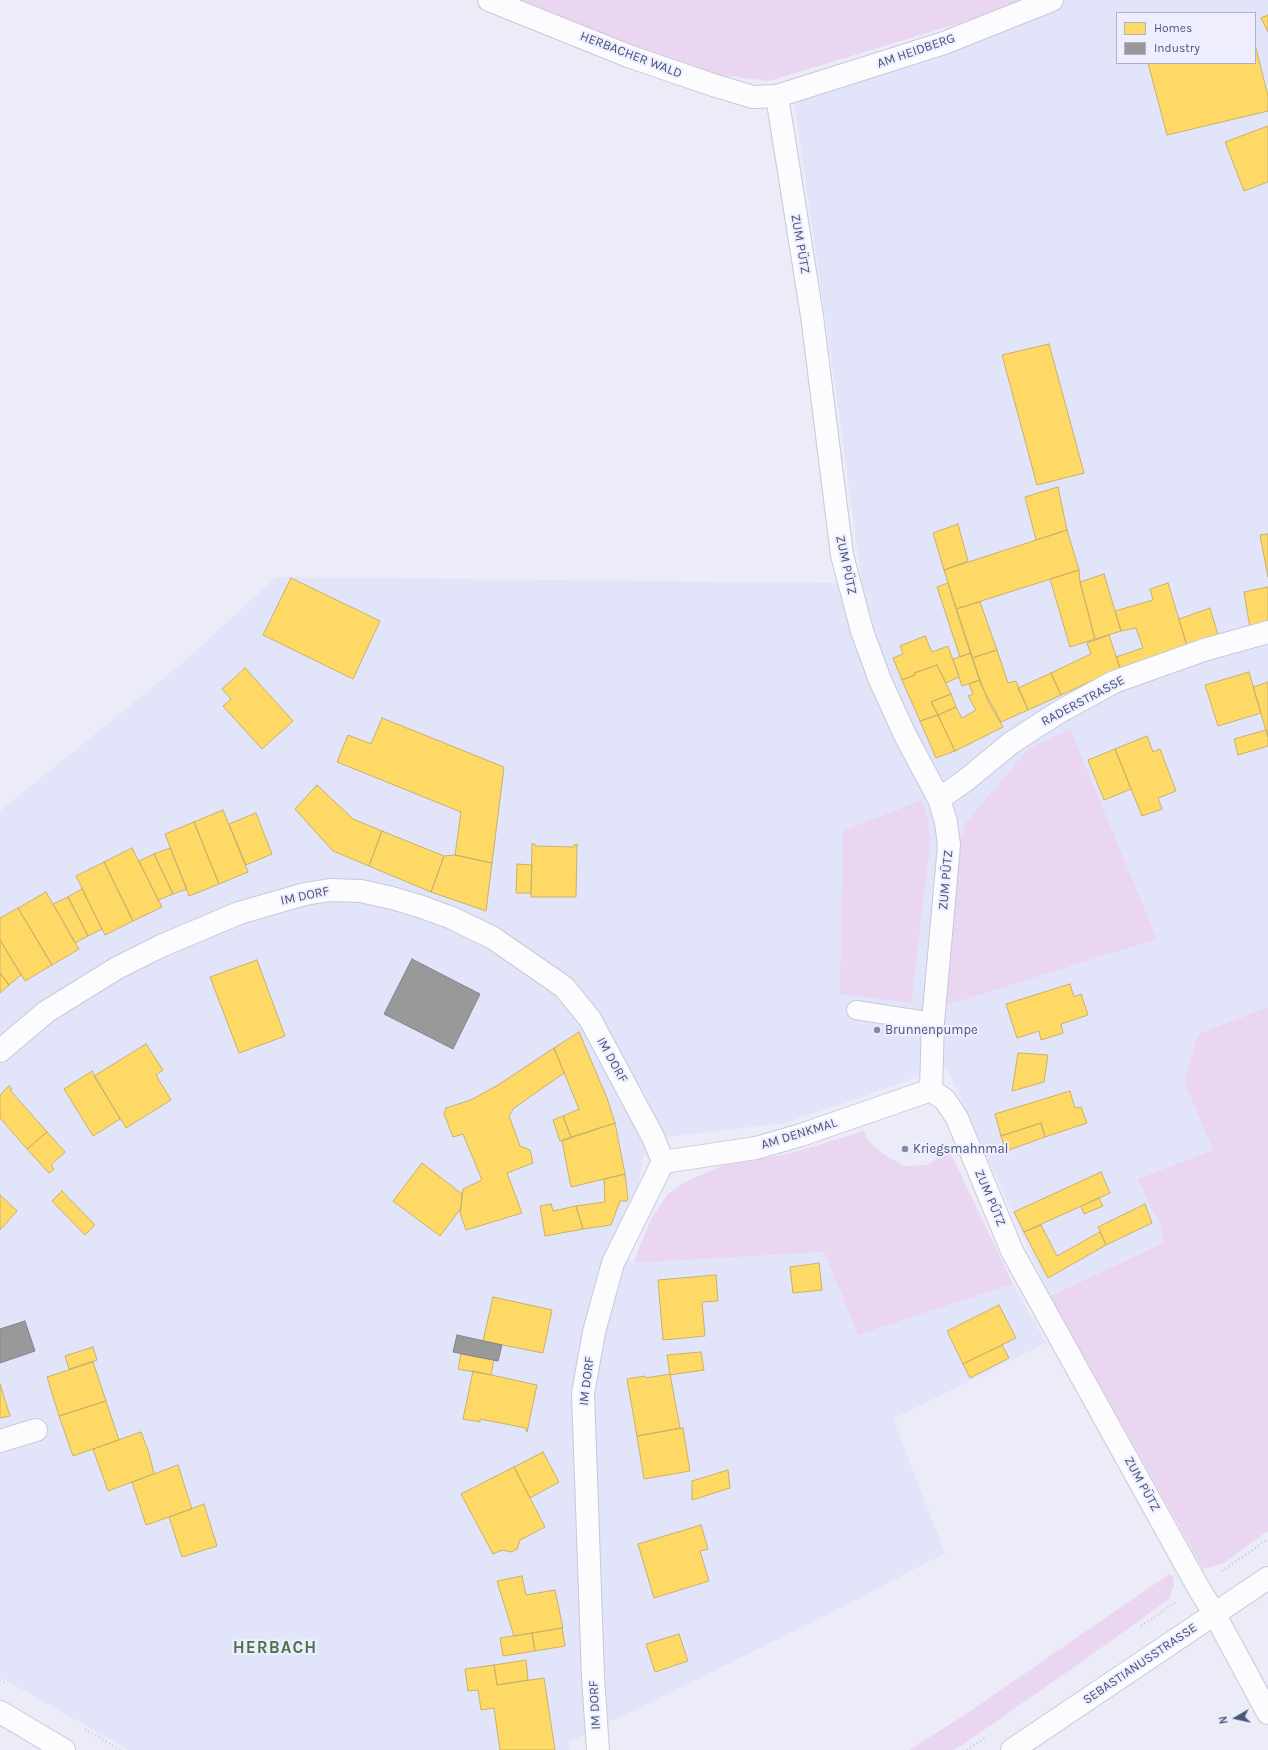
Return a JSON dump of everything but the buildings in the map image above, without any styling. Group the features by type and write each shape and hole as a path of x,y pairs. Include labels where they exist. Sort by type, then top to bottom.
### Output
{"street":[{"name":"HERBACHER WALD","path":"488,0 630,57 713,85 753,97 777,96"},
{"name":"AM HEIDBERG","path":"777,96 944,42 1052,0"},
{"name":"ZUM PÜTZ","path":"777,96 812,316 842,555 862,631 880,680 905,735 939,799 946,822 949,845 933,1022 931,1090 946,1100 957,1118 1012,1250 1268,1713"},
{"name":"RADERSTRASSE","path":"939,799 966,780 1011,743 1059,712 1114,682 1204,650 1268,632"},
{"name":"IM DORF","path":"0,1051 46,1012 117,968 167,944 239,913 305,894 330,890 361,891 419,906 452,918 493,938 564,987 590,1019 653,1137 663,1162 613,1263 594,1332 583,1393 593,1678 598,1750"},
{"name":"AM DENKMAL","path":"663,1162 764,1146 801,1135 931,1090"},
{"path":"0,1441 36,1430"},
{"name":"SEBASTIANUSSTRASSE","path":"1012,1750 1268,1578"},
{"path":"0,1712 64,1750"}],"lane":[{"path":"856,1010 933,1022"}],"shaded area":[{"path":"505,0 1023,0 1023,4 769,81 710,74"},
{"path":"987,0 1268,0 1268,1007 1198,1034 1184,1082 1213,1150 1137,1179 1159,1222 1164,1241 1050,1296 946,1066 862,1097 784,1123 667,1137 643,1156 637,1193 611,1243 633,1263 824,1252 858,1335 1013,1284 1046,1343 893,1419 945,1553 831,1613 568,1743 569,1750 129,1750 0,1677 0,811 185,661 276,577 833,583 861,578 839,412 793,94 993,35"},
{"path":"1070,729 1157,939 940,1007 953,862 965,824 1028,749"},
{"path":"922,800 928,819 930,844 911,1003 840,994 843,831"},
{"path":"1268,1007 1268,1531 1222,1564 1203,1569 1050,1296 1164,1242 1159,1222 1137,1179 1213,1150 1184,1082 1198,1034"},
{"path":"864,1131 868,1141 883,1154 904,1166 927,1165 949,1150 1013,1284 858,1335 824,1252 633,1263 652,1217 668,1194 685,1182 724,1165 788,1154"},
{"path":"1169,1574 1173,1577 1174,1586 1169,1599 961,1746 953,1750 909,1750 963,1716"}],"place":[{"name":"Brunnenpumpe","path":"877,1030"},
{"name":"Kriegsmahnmal","path":"905,1149"}],"district":[{"name":"HERBACH","path":"275,1648"}]}
